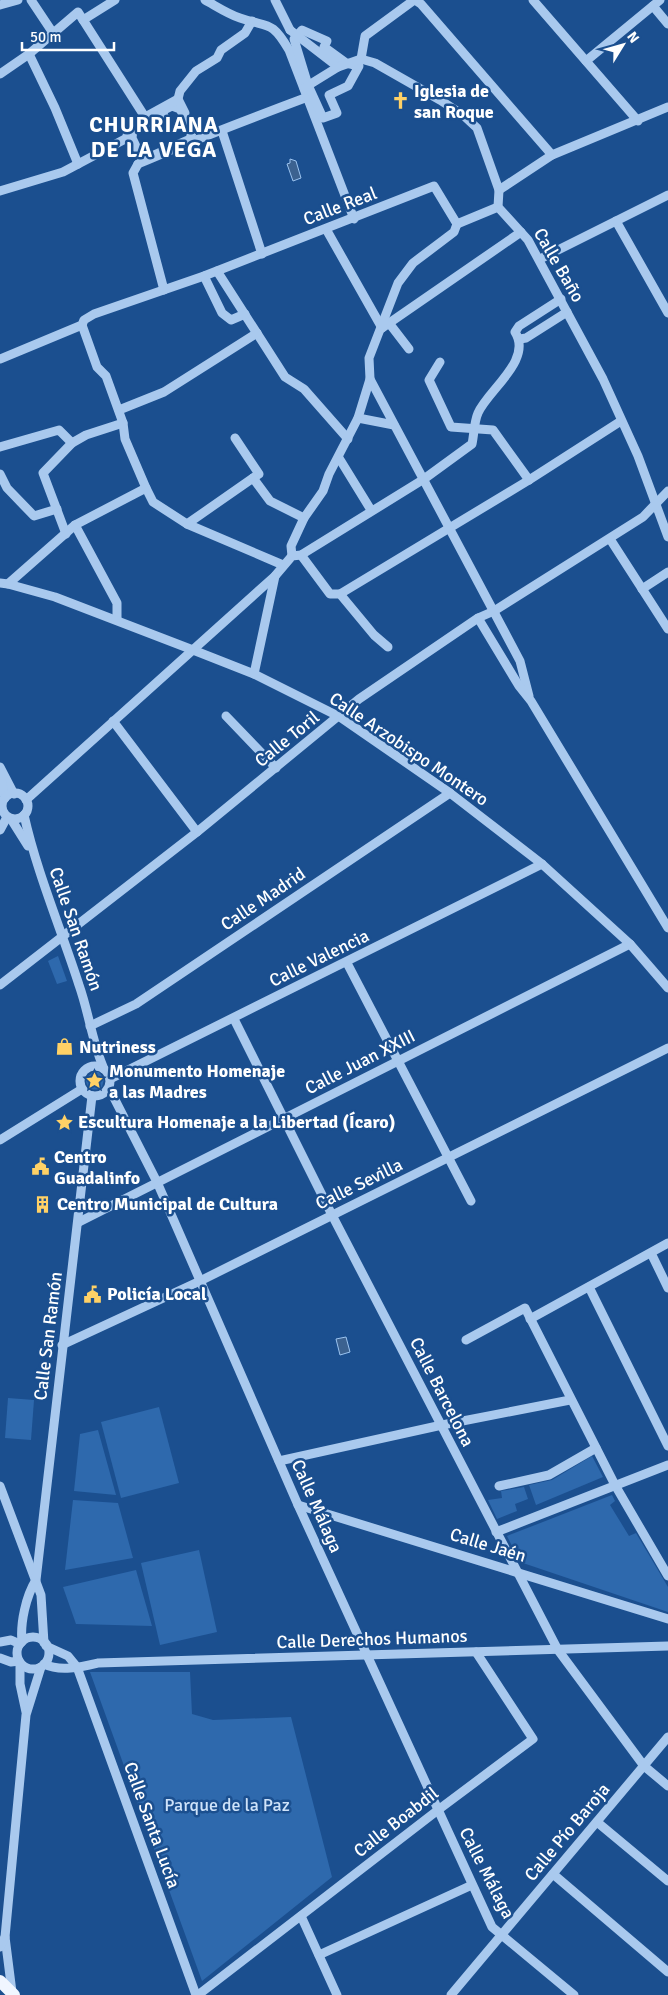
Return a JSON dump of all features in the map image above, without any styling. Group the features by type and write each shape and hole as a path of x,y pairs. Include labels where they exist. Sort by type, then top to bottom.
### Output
{"main road":[{"path":"0,1981 13,1993"}],"street":[{"path":"0,5 18,0"},
{"path":"31,0 54,32"},
{"path":"83,20 114,0"},
{"path":"205,0 239,18 268,24 282,38 323,118 338,113 329,94 348,86 359,66 342,65 294,32 275,0"},
{"path":"361,59 365,36 419,1 552,156"},
{"path":"538,2 638,121"},
{"path":"586,61 656,3 668,24"},
{"path":"0,74 28,54 78,12 145,116"},
{"path":"175,103 192,132 190,139 147,158 140,155 132,138 133,130 164,116 162,112 175,103 180,90 196,72 217,58 221,50 245,33 252,21"},
{"path":"282,38 302,30 327,41 324,47 342,65"},
{"path":"294,32 294,39 306,86 305,98 354,219"},
{"path":"28,54 55,108 78,164"},
{"path":"306,86 342,65 361,59 375,64 463,115 477,128 499,190 498,207 457,224 454,232 413,264 398,284 388,304 386,325 369,358 370,379 358,418 339,458 329,474 323,491 304,518 291,546 296,556 330,594 340,594 529,480 621,420"},
{"path":"164,290 133,173 138,164 199,137 222,131 305,98"},
{"path":"138,164 127,138 128,126 145,116 175,103"},
{"path":"175,103 199,137"},
{"path":"499,190 552,156 668,107"},
{"path":"222,131 262,254"},
{"path":"0,191 63,172 127,138"},
{"name":"Calle Real","path":"204,276 326,230 434,186 457,224"},
{"path":"540,260 668,195"},
{"name":"Calle Baño","path":"498,207 521,232 540,260 568,312 638,456 668,537"},
{"path":"616,221 668,313"},
{"path":"326,230 354,279 386,325 409,349"},
{"path":"386,325 521,232"},
{"path":"217,271 285,377 304,389 348,439"},
{"path":"0,359 82,325 84,320 94,314 204,276 222,313 231,320 245,314"},
{"path":"26,800 275,576 283,565 424,479 472,444 478,413 511,368 518,352 520,339 515,332 519,326 561,299"},
{"path":"520,339 526,338 568,312"},
{"path":"82,325 97,367 106,376 119,410 125,438 153,502 187,524 283,565"},
{"path":"119,410 164,392 257,333"},
{"path":"440,362 429,380 451,427 493,430 529,480"},
{"path":"370,379 394,425 400,432 520,661 531,701"},
{"path":"358,418 394,425"},
{"path":"66,534 43,473 72,443 86,435 123,424"},
{"path":"0,447 59,430 72,443"},
{"path":"187,524 258,474 235,438"},
{"path":"339,458 371,510"},
{"path":"0,474 8,488 34,516 57,510"},
{"path":"253,478 270,501 304,518"},
{"path":"4,583 75,525 146,488"},
{"name":"Calle Toril","path":"0,985 198,832 360,699 478,618 494,611 643,517 668,490"},
{"path":"75,525 117,603 117,620"},
{"path":"610,538 668,629"},
{"path":"642,589 668,572"},
{"path":"254,674 275,576"},
{"name":"Calle Arzobispo Montero","path":"4,583 117,620 254,674 340,717 450,793 542,864 630,944 668,988"},
{"path":"340,594 374,635 388,647"},
{"path":"478,618 519,686 531,701 668,928"},
{"path":"226,716 276,768"},
{"path":"113,721 198,832"},
{"path":"0,767 14,794"},
{"path":"0,771 5,798 2,806 9,818"},
{"name":"Calle Madrid","path":"90,1026 136,1004 450,793"},
{"path":"5,798 14,794 21,795 26,800 28,808 20,818 9,818"},
{"name":"Calle San Ramón","path":"24,815 32,852 63,936 94,1045 104,1069"},
{"path":"0,830 9,818"},
{"name":"Calle San Ramón","path":"9,818 32,852"},
{"name":"Calle Valencia","path":"110,1083 542,864"},
{"name":"Calle Juan XXIII","path":"78,1222 630,944"},
{"path":"347,962 471,1201"},
{"name":"Calle Barcelona","path":"234,1019 332,1215 558,1650 644,1766 668,1786"},
{"name":"Calle San Ramón","path":"88,1068 94,1045"},
{"name":"Calle Sevilla","path":"62,1345 200,1281 668,1048"},
{"path":"98,1066 104,1069 110,1083 102,1095 92,1096 82,1089 82,1075 88,1068 98,1066"},
{"name":"Calle Málaga","path":"110,1083 157,1182 298,1505 492,1927 574,1995"},
{"path":"0,1140 82,1089"},
{"name":"Calle San Ramón","path":"21,1643 21,1632 31,1589 36,1580 92,1096"},
{"path":"530,1319 668,1243"},
{"path":"651,1253 668,1288"},
{"path":"589,1287 668,1446"},
{"path":"466,1340 525,1308 570,1400 615,1485 668,1576"},
{"path":"279,1461 442,1425 570,1400"},
{"path":"499,1486 549,1475 596,1448"},
{"path":"496,1532 668,1465"},
{"path":"0,1486 36,1580"},
{"name":"Calle Jaén","path":"298,1505 516,1570 668,1619"},
{"name":"Calle San Ramón","path":"36,1580 41,1595 45,1644"},
{"path":"0,1642 11,1640 21,1643 33,1638 68,1656 77,1667"},
{"path":"21,1643 17,1652 20,1684 26,1715"},
{"path":"13,1993 5,1937 26,1715 42,1666 48,1655 45,1644"},
{"name":"Calle Derechos Humanos","path":"42,1666 52,1668 77,1667 98,1663 668,1646"},
{"name":"Calle Boabdil","path":"197,1995 533,1739 476,1652"},
{"path":"0,1658 11,1662 19,1662 26,1668 34,1669 42,1666"},
{"name":"Calle Santa Lucía","path":"77,1667 197,1995"},
{"name":"Calle Pío Baroja","path":"451,1995 668,1737"},
{"path":"597,1822 668,1881"},
{"path":"553,1874 668,1972"},
{"path":"319,1955 472,1885"},
{"path":"301,1916 337,1995"},
{"path":"0,1947 5,1937"}],"green space":[{"path":"58,956 67,981 57,984 48,961"},
{"path":"93,1072 99,1072 104,1079 102,1087 96,1090 89,1087 86,1082 86,1078"},
{"path":"8,1398 34,1400 31,1440 5,1438"},
{"path":"159,1407 179,1483 121,1498 101,1422"},
{"path":"98,1430 116,1495 74,1491 80,1434"},
{"path":"592,1456 603,1477 536,1505 529,1485 552,1480"},
{"path":"524,1487 528,1499 515,1504 517,1511 497,1519 488,1500 502,1498 501,1491"},
{"path":"612,1495 615,1501 610,1505 629,1536 636,1533 668,1587 668,1612 520,1562 507,1536"},
{"path":"73,1500 118,1503 133,1558 65,1570"},
{"path":"199,1550 217,1632 160,1645 141,1563"},
{"path":"136,1570 152,1626 76,1624 63,1587"},
{"name":"Parque de la Paz","path":"90,1672 190,1672 192,1714 213,1720 291,1717 332,1877 202,1981"}],"shaded area":[{"path":"290,159 296,161 301,178 293,181 287,164 290,163"},
{"path":"346,1337 350,1352 340,1355 336,1339"}],"place":[{"name":"Iglesia de san Roque","path":"400,101"},
{"name":"Nutriness","path":"65,1047"},
{"name":"Monumento Homenaje a las Madres","path":"95,1081"},
{"name":"Escultura Homenaje a la Libertad (Ícaro)","path":"64,1122"},
{"name":"Centro Guadalinfo","path":"40,1167"},
{"name":"Centro Municipal de Cultura","path":"43,1204"},
{"name":"Policía Local","path":"93,1294"}],"district":[{"name":"CHURRIANA DE LA VEGA","path":"154,136"}]}
